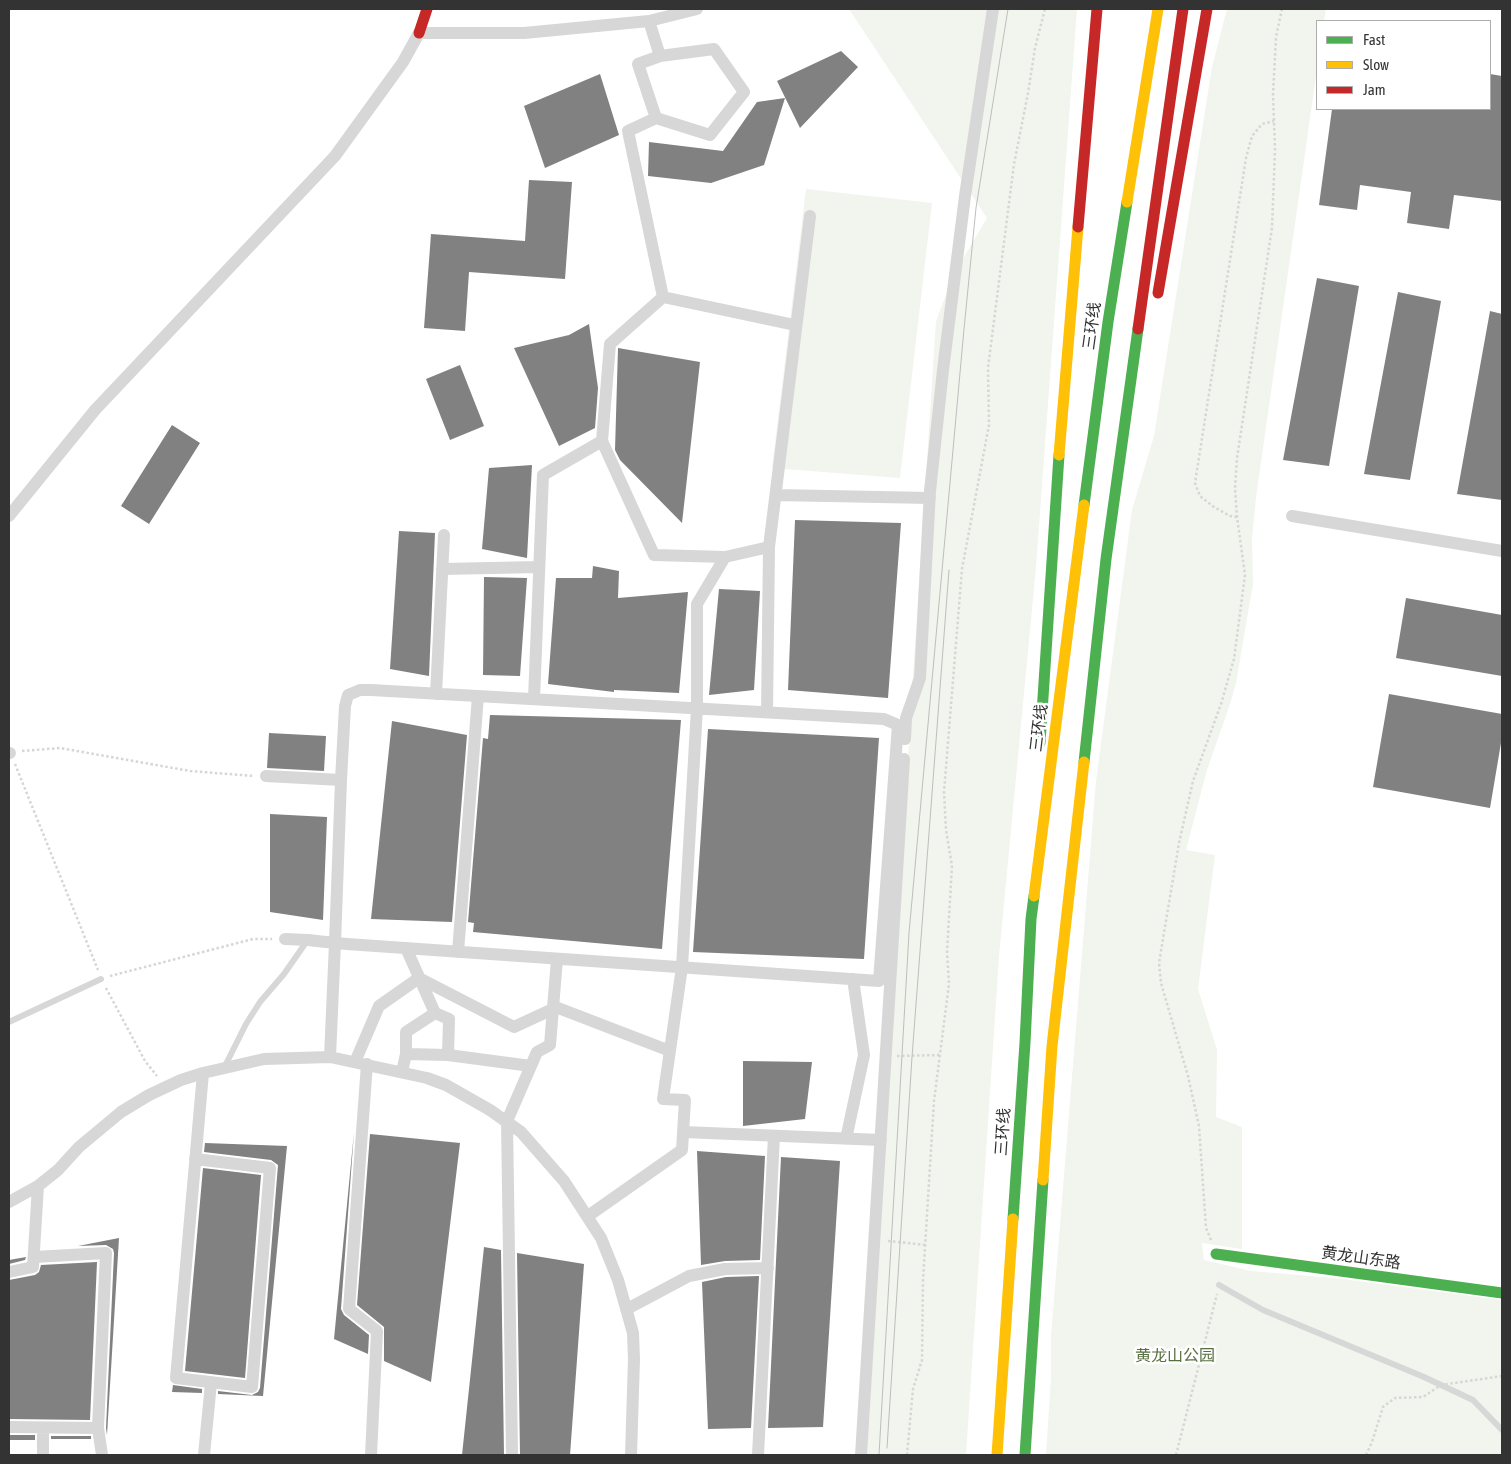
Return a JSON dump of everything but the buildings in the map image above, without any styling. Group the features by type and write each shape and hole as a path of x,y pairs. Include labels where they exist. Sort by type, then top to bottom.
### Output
{"main road":[{"path":"419,33 427,9"},
{"path":"1040,750 1044,661 1058,468 1097,9"},
{"name":"三环线","path":"997,1455 1025,1043 1031,919 1107,332 1158,9"},
{"path":"1025,1455 1052,1046 1109,534 1183,9"},
{"path":"1156,303 1208,9"},
{"path":"1199,57 1213,9"},
{"path":"1109,534 1135,438"},
{"path":"1031,919 1038,770"},
{"name":"黄龙山东路","path":"1216,1254 1502,1294"}],"street":[{"path":"9,516 95,410 335,156 403,62 419,33 524,33 649,21 698,9"},
{"path":"861,1455 906,718 920,678 930,498 943,370 962,215 992,9"},
{"path":"649,21 660,56"},
{"path":"656,118 638,64 660,56 714,49 744,92 710,135 656,118 628,131 664,297"},
{"path":"767,712 769,547 810,216"},
{"path":"664,297 790,324"},
{"path":"664,297 610,344 602,442 654,555 725,557 769,547"},
{"path":"534,699 543,475 602,442"},
{"path":"776,495 930,498"},
{"path":"1292,516 1502,552"},
{"path":"436,694 444,536"},
{"path":"588,1216 682,1150 685,1100 663,1100 682,967 697,708 697,604 725,557"},
{"path":"442,569 540,567"},
{"path":"285,939 308,940 335,943 557,959 880,981 898,725 884,719 478,696 360,690 348,696 345,706 341,780 335,943 330,1057"},
{"path":"458,952 478,696"},
{"path":"266,776 341,780"},
{"path":"406,948 435,1013 449,1019 448,1055"},
{"path":"512,1455 507,1121 537,1052 550,1045 557,959"},
{"path":"419,978 514,1027 553,1007 670,1051"},
{"path":"371,1455 376,1331 349,1309 361,1063 378,1006 419,978"},
{"path":"846,1139 864,1055 853,979"},
{"path":"402,1072 406,1054 406,1032 435,1013"},
{"path":"406,1054 448,1055 531,1066"},
{"path":"864,1055 886,1056"},
{"path":"9,1202 38,1186 58,1170 79,1146 120,1112 149,1094 203,1073 264,1059 330,1057 427,1078 446,1085 507,1121 536,1147 564,1181 601,1238 627,1309 633,1333 631,1455"},
{"path":"195,1159 270,1168 252,1387 176,1378 195,1159 203,1073"},
{"path":"683,1132 881,1140"},
{"path":"758,1455 774,1136"},
{"path":"9,1272 33,1267 38,1186"},
{"path":"34,1257 106,1253 98,1428 102,1455"},
{"path":"627,1309 689,1276 725,1269 768,1268"},
{"path":"204,1455 211,1383"},
{"path":"9,1427 98,1428"},
{"path":"43,1428 43,1455"}],"lane":[{"path":"224,1068 246,1024 260,1002 284,974 308,940"},
{"path":"9,1022 101,978"},
{"path":"1219,1284 1262,1310 1473,1400 1502,1430"}],"path":[{"path":"907,1455 913,1389 922,1360 923,1280 934,1101 949,984 947,952 952,866 946,830 944,792 962,569 989,425 988,368 1014,164 1035,48 1045,9"},
{"path":"1216,1254 1206,1228 1199,1126 1188,1076 1160,984 1159,963 1179,843 1193,781 1221,704 1234,659 1245,575 1237,517 1237,458 1272,228 1275,149 1272,95 1276,37 1282,9"},
{"path":"1237,517 1230,516 1214,507 1200,496 1195,483 1246,158 1252,136 1262,124 1274,121"},
{"path":"166,1087 145,1061 101,978 10,753 24,750 60,748 190,770 266,776"},
{"path":"101,978 254,939 285,939"},
{"path":"886,1056 912,1057 941,1054"},
{"path":"874,1240 926,1245"},
{"path":"1176,1455 1219,1284"},
{"path":"1366,1455 1383,1407 1388,1402 1395,1398 1423,1397 1440,1385 1502,1376"}],"green space":[{"path":"849,9 1077,9 1036,567 999,956 966,1455 867,1455 911,707 936,321 954,274 987,218"},
{"name":"黄龙山公园","path":"1227,9 1326,9 1324,20 1316,20 1316,76 1256,497 1252,540 1253,584 1236,683 1207,770 1186,850 1215,855 1198,989 1217,1050 1216,1117 1242,1127 1242,1249 1202,1243 1204,1260 1251,1271 1335,1278 1502,1300 1502,1455 1046,1455 1051,1377 1051,1336 1096,781 1132,510 1154,436 1212,67"},
{"path":"806,189 932,203 900,478 772,468"}],"tram line":[{"path":"879,1455 909,933 976,208 1008,9"},
{"path":"887,1448 912,1057 949,570"}],"traffic: fast":[{"path":"1084,505 1108,322 1127,202"},
{"path":"1084,762 1106,559 1138,329"},
{"path":"1040,743 1059,455"},
{"path":"1013,1219 1031,919 1034,896"},
{"path":"1025,1455 1043,1180"},
{"path":"1216,1254 1502,1293"}],"traffic: slow":[{"path":"1127,202 1158,9"},
{"path":"1059,455 1078,227"},
{"path":"1034,896 1084,505"},
{"path":"1043,1180 1052,1046 1084,762"},
{"path":"997,1455 1013,1219"}],"traffic: jam":[{"path":"419,33 427,9"},
{"path":"1078,227 1097,9"},
{"path":"1138,329 1183,9"},
{"path":"1158,293 1207,9"}]}
